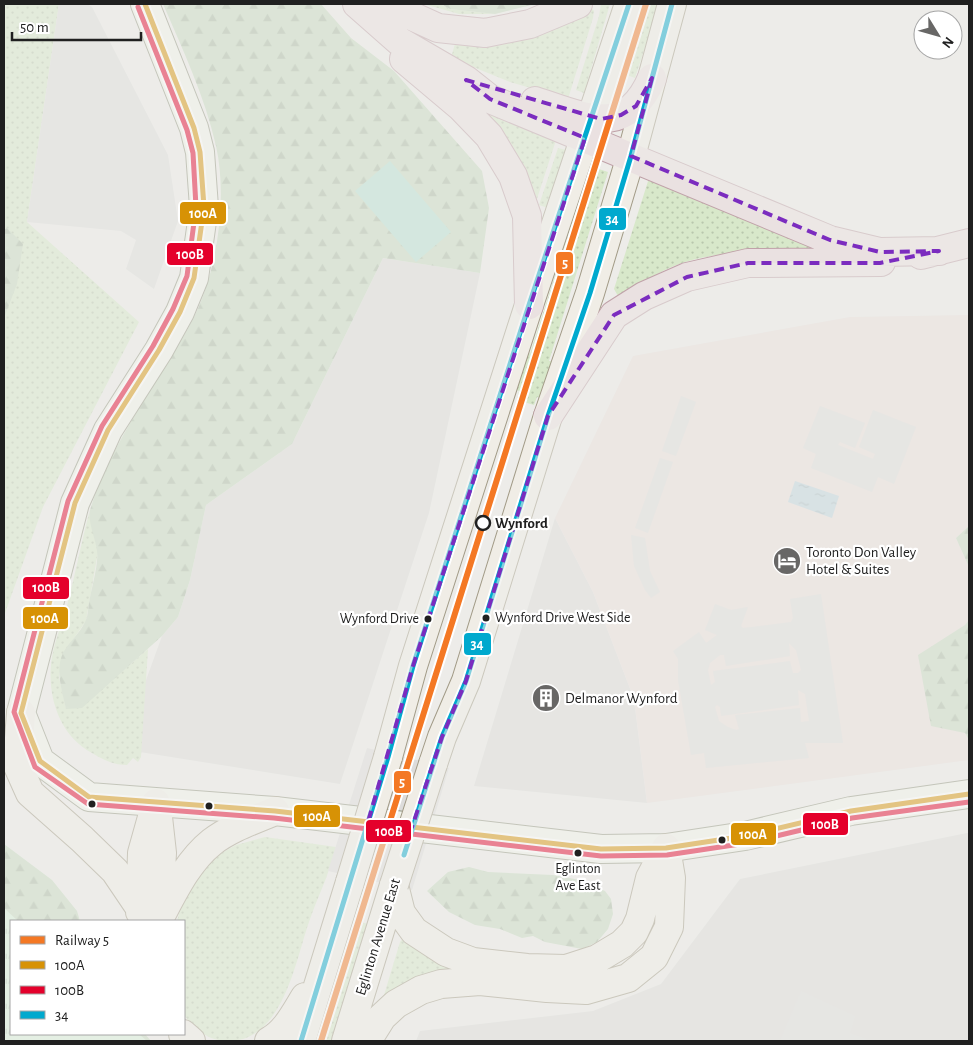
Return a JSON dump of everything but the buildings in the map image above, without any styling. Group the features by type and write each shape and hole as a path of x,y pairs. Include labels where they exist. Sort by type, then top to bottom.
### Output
{"highway":[{"path":"344,4 373,33 461,107 489,136 516,183 527,216 529,305"},
{"path":"357,4 399,41 466,80 490,99 588,128 631,156 830,240 880,252 939,251"},
{"path":"389,4 438,28 485,33 530,24 578,4"},
{"path":"588,128 621,115 636,106 646,94 652,78"},
{"path":"548,416 614,316 644,296 687,277 748,264 880,263 969,243"}],"main road":[{"path":"301,1041 388,757 413,666 529,305 629,4"},
{"name":"Eglinton Avenue East","path":"346,1041 433,764 442,737 466,681 548,416 590,293 631,156 672,4"},
{"path":"21,712 17,764 30,793 82,839 115,872 149,918"},
{"path":"149,918 142,853 156,803"},
{"path":"149,918 196,858 212,842 234,829 275,811"},
{"path":"394,885 401,913 414,931 446,952 473,962 527,968 566,969 597,959 622,944 634,932 640,919 650,878 666,848"},
{"path":"368,1041 382,1017 396,1004 421,990 441,984 480,981 586,990 628,978 654,957 669,928 671,878 666,848"},
{"path":"270,1041 277,1037 286,1027 322,970"}],"street":[{"path":"145,4 194,128 200,152 204,207 194,278 180,312 159,350 108,430 75,503 21,712 40,761 89,797 275,811 601,849 666,848 745,836 851,811 969,794"}],"highlighted area":[{"path":"652,78 631,156 830,240 880,252 939,251 880,263 748,263 687,277 614,315 548,416 466,681 442,737 412,827 368,822 413,666 585,138 490,99 466,80 601,119 621,115 636,106"}],"shaded area":[{"path":"59,4 87,4 92,7 168,155 178,221 154,289 126,269 136,240 121,231 27,222"},
{"path":"383,258 480,273 429,513 340,784 121,749 162,636 178,617 190,580 206,505 292,444"},
{"path":"969,315 969,526 956,538 969,567 969,620 965,625 965,733 969,740 969,760 647,803 634,699 593,592 555,518 633,356 850,317"},
{"path":"681,396 696,402 676,456 662,451"},
{"path":"820,406 865,423 855,448 840,442 838,445 873,459 875,454 859,447 873,410 916,427 894,484 878,477 872,492 811,468 816,454 803,448"},
{"path":"660,458 673,462 648,533 635,528"},
{"path":"555,518 593,592 634,699 647,803 474,786"},
{"path":"631,535 645,538 650,571 660,592 651,598 645,590 634,566"},
{"path":"821,594 843,743 805,743 809,758 706,768 704,753 691,755 678,680 678,659 673,651 699,632 706,643 717,635 705,630 715,604 731,610 748,607 741,626 743,628 791,622 793,618 790,599","holes":["789,643 796,650 801,670 798,673 793,673 790,661 713,671 715,682 711,685 708,670 710,663 720,655 724,655 726,666 790,656","798,690 805,694 809,721 801,722 800,708 735,715 739,729 736,730 719,721 715,707 717,705 720,707 721,716 799,705"]},
{"path":"969,833 969,1041 416,1041 420,1031 593,1011 661,984 740,879"},
{"path":"801,991 855,1016 850,1033 871,1041 780,1041"}],"green space":[{"path":"4,4 59,4 27,222 139,322 43,507 4,616"},
{"path":"163,4 321,4 351,38 394,71 482,171 489,208 480,273 383,258 292,444 206,505 190,580 178,617 162,636 82,708 66,709 59,673 61,660 65,649 86,620 97,562 97,551 89,514 90,510 99,485 122,438 191,323 200,304 208,283 218,236 221,189 216,146 200,92"},
{"path":"424,4 441,4 450,9 495,14 459,14"},
{"path":"441,4 535,4 495,14 450,9"},
{"path":"601,4 610,4 584,93 576,90"},
{"path":"643,4 659,4 635,78 621,73"},
{"path":"590,6 594,11 593,18 568,99 510,82 451,58 456,40"},
{"path":"484,104 558,134 535,205 522,166 513,147 499,127 480,111"},
{"path":"558,148 566,150 548,208 539,205"},
{"path":"390,161 451,232 416,262 355,191"},
{"path":"590,166 608,172 549,361 553,361 544,399 537,397 534,405 517,400 519,391 512,388 528,351 530,354"},
{"path":"649,178 820,244 819,253 755,252 708,256 673,266 618,296 614,289"},
{"path":"7,228 23,244 17,284 4,318 4,230"},
{"path":"89,513 98,552 86,621 63,654 59,677 66,708 117,676 148,649 141,757 138,762 133,758 127,765 113,763 101,758 80,745 63,724 57,712 51,685 53,651 67,606"},
{"path":"969,526 969,567 956,538"},
{"path":"969,620 969,740 965,733 931,726 918,655 965,625"},
{"path":"265,837 336,847 284,997 274,1014 261,1028 246,1038 227,1041 214,1039 202,1033 185,1016 185,920 177,920 183,899 203,869 218,855 236,845"},
{"path":"4,844 52,880 77,911 80,920 10,920 10,1035 146,1035 151,1041 4,1041"},
{"path":"469,867 488,872 553,875 580,880 605,891 611,899 613,914 608,929 597,942 582,949 545,942 533,936 522,938 500,929 475,925 449,912 427,891 448,872"},
{"path":"4,908 17,920 10,920 10,1035 140,1035 147,1041 4,1041"},
{"path":"353,920 372,925 336,1041 315,1041"},
{"path":"404,937 466,967 381,1005 400,942"}],"water":[{"path":"795,481 839,496 832,518 788,502"}],"pier":[{"path":"367,748 449,768 412,890 328,871"}],"rail line":[{"name":"5","path":"321,1041 646,4"}],"transit line":[{"name":"100A","path":"145,4 194,128 200,152 204,207 194,278 180,312 159,350 108,430 75,503 21,713 40,761 89,797 275,811 601,849 666,848 745,836 851,811 969,794"},
{"name":"34","path":"301,1041 388,757 413,666 529,305 629,4"},
{"name":"34","path":"404,855 442,737 466,681 548,416 590,293 631,156 672,4"},
{"name":"100B","path":"138,7 187,130 193,153 196,207 187,276 173,309 153,346 102,426 68,501 14,712 35,767 88,804 274,818 601,856 667,855 747,843 852,818 969,802"}],"place":[{"name":"Wynford","path":"483,523"},
{"name":"Toronto Don Valley Hotel & Suites","path":"787,561"},
{"name":"Wynford Drive West Side","path":"486,618"},
{"name":"Wynford Drive","path":"428,619"},
{"name":"Delmanor Wynford","path":"546,698"},
{"name":"Eglinton Ave East","path":"578,853"}]}
